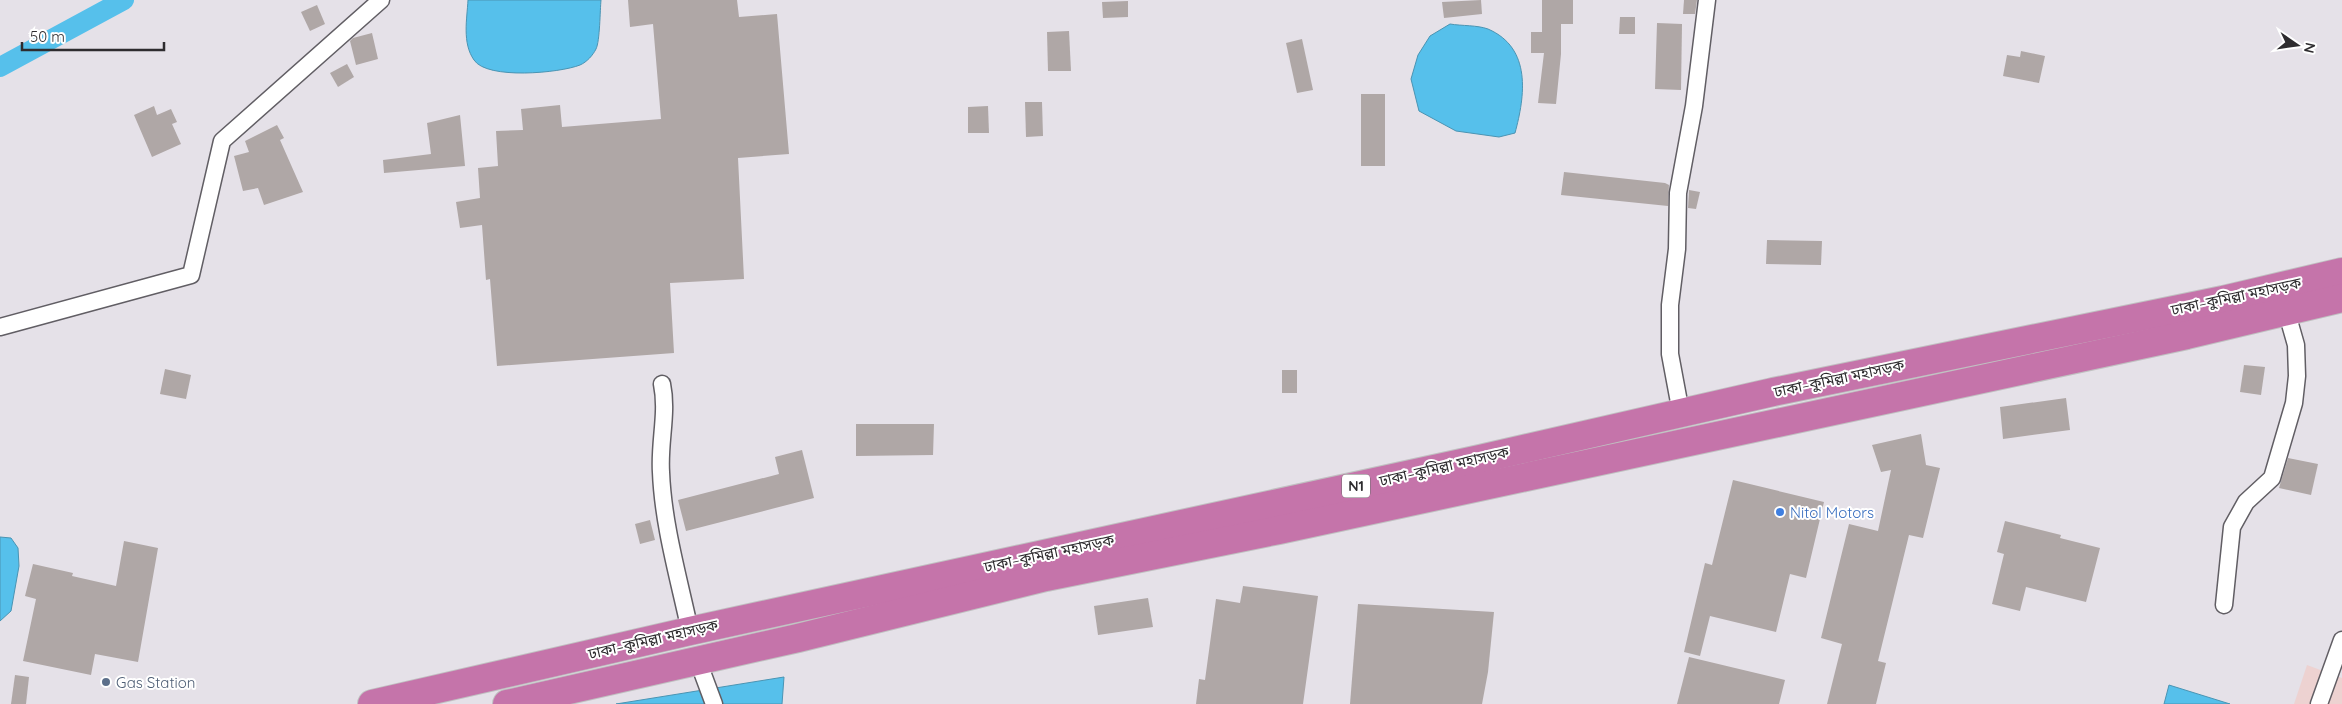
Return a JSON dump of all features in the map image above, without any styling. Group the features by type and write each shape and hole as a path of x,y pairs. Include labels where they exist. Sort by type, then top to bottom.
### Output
{"highway":[{"name":"ঢাকা–কুমিল্লা মহাসড়ক","path":"372,704 690,631 1470,461 1773,392 2223,300 2342,272"},
{"name":"ঢাকা–কুমিল্লা মহাসড়ক","path":"507,704 698,661 1046,576 1279,530 2188,335 2342,298"}],"street":[{"path":"0,327 191,275 222,141 380,0"},
{"path":"1681,413 1670,354 1670,305 1677,249 1678,193 1694,106 1707,0"},
{"path":"2224,605 2232,526 2246,502 2272,478 2294,403 2297,376 2296,345 2286,310"},
{"path":"662,384 665,399 661,471 667,519 690,631"},
{"path":"2319,704 2342,640"},
{"path":"698,661 714,704"}],"shaded area":[{"path":"2307,665 2342,678 2342,704 2294,704"}],"water":[{"path":"468,0 601,0 596,49 583,64 557,70 524,73 493,70 481,66 474,60 468,46 466,31"},
{"path":"1450,24 1488,29 1502,37 1512,48 1519,60 1522,74 1521,104 1515,133 1499,137 1456,131 1419,111 1411,79 1418,55 1430,36"},
{"path":"0,537 11,538 18,548 19,566 11,611 0,621"},
{"path":"784,677 782,704 616,704"},
{"path":"2169,685 2230,704 2164,704"}],"building":[{"path":"628,0 737,0 739,17 777,14 789,154 738,158 744,279 670,283 674,353 497,366 490,279 486,280 482,225 460,228 456,202 480,198 478,168 498,166 496,131 523,130 521,109 560,105 562,127 661,119 653,24 630,27"},
{"path":"1481,0 1482,14 1444,18 1442,2"},
{"path":"1542,0 1573,0 1573,24 1561,24 1561,54 1556,104 1538,103 1544,53 1531,53 1531,32 1542,32"},
{"path":"1684,0 1697,0 1695,14 1683,14"},
{"path":"1128,1 1128,17 1103,18 1102,2"},
{"path":"317,5 325,24 310,31 301,12"},
{"path":"1620,17 1635,17 1635,34 1619,34"},
{"path":"1657,23 1682,24 1681,90 1655,89"},
{"path":"1069,31 1071,71 1048,71 1047,32"},
{"path":"372,33 378,59 356,65 350,41 353,38"},
{"path":"1302,39 1313,90 1297,93 1286,43"},
{"path":"2021,51 2045,56 2039,83 2003,76 2007,55 2020,57"},
{"path":"347,64 354,77 338,87 330,73"},
{"path":"1361,94 1385,94 1385,166 1361,166"},
{"path":"1025,102 1042,102 1043,136 1026,137"},
{"path":"154,106 157,115 171,109 177,122 172,124 181,144 152,157 134,115"},
{"path":"988,106 989,133 968,133 968,107"},
{"path":"460,115 465,166 384,173 383,160 431,154 427,123"},
{"path":"277,125 284,138 280,140 303,192 264,205 258,188 243,191 234,156 249,152 245,141"},
{"path":"1564,172 1665,183 1669,185 1668,206 1561,195"},
{"path":"1689,190 1700,192 1696,209 1688,208"},
{"path":"1767,240 1822,241 1821,265 1766,264"},
{"path":"2244,365 2265,367 2261,395 2240,392"},
{"path":"165,369 191,375 186,399 160,394"},
{"path":"1282,370 1297,370 1297,393 1282,393"},
{"path":"2066,398 2070,430 2003,439 2000,407"},
{"path":"856,424 934,424 933,455 856,456"},
{"path":"1921,434 1926,465 1940,468 1923,538 1909,535 1878,661 1886,663 1876,704 1827,704 1842,644 1821,638 1849,524 1878,531 1891,470 1881,472 1872,445"},
{"path":"802,450 814,498 686,531 678,500 779,474 775,457"},
{"path":"2288,458 2318,464 2311,495 2279,488"},
{"path":"1733,480 1824,502 1806,578 1790,574 1776,632 1710,616 1700,656 1684,652 1705,563 1712,565"},
{"path":"650,520 655,540 640,544 635,524"},
{"path":"2005,521 2061,535 2060,538 2100,548 2086,602 2026,587 2020,611 1992,604 2004,554 1997,552"},
{"path":"124,541 158,548 138,662 95,654 91,675 23,661 36,599 25,596 33,564 73,573 72,576 116,586"},
{"path":"1243,586 1318,596 1303,704 1196,704 1199,679 1205,680 1216,599 1240,603"},
{"path":"1148,598 1153,627 1098,635 1094,606"},
{"path":"1358,604 1494,612 1488,672 1482,704 1350,704"},
{"path":"1689,657 1785,680 1779,704 1677,704"},
{"path":"15,675 29,677 26,704 11,704"}],"waterway":[{"path":"0,67 124,0"}],"place":[{"name":"Nitol Motors","path":"1780,512"},
{"name":"Gas Station","path":"106,682"}]}
